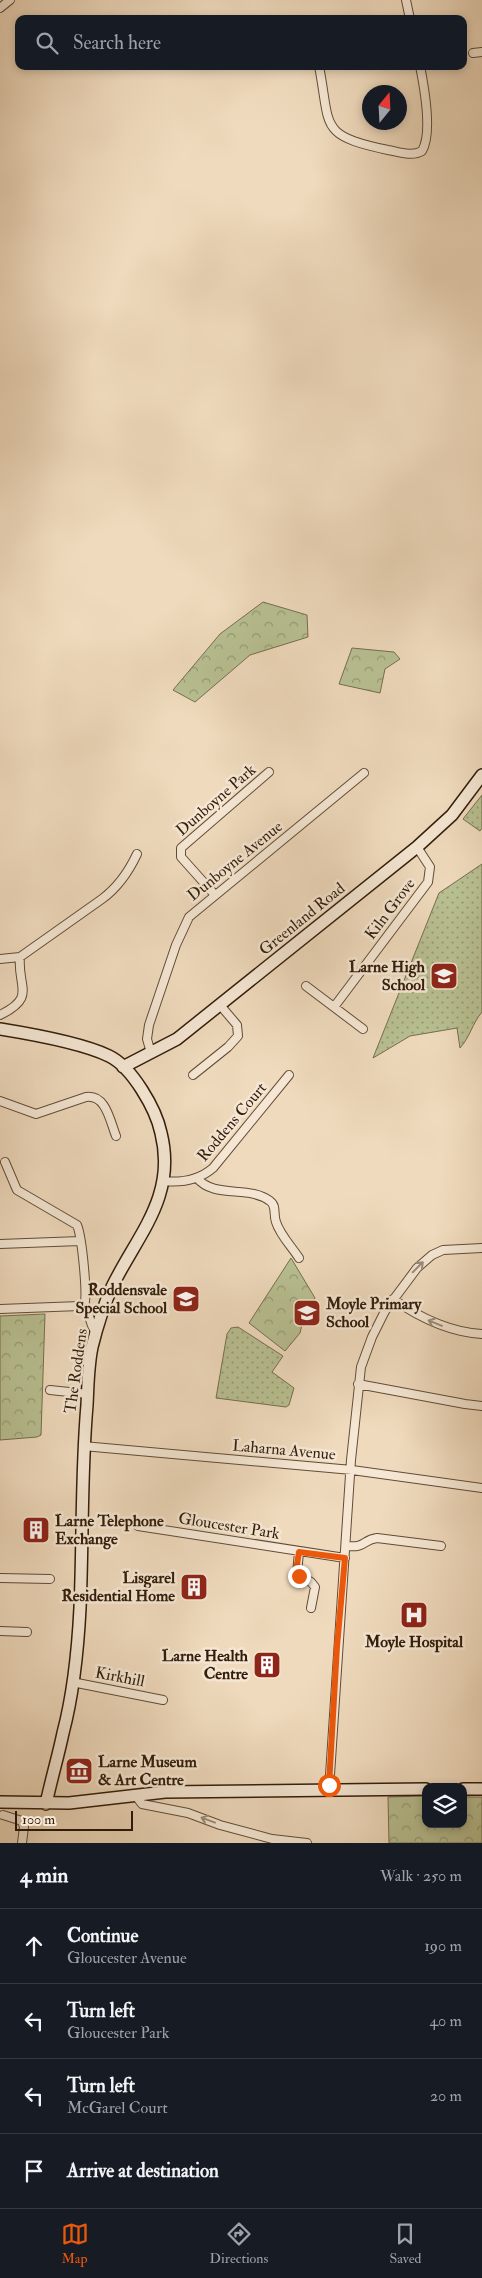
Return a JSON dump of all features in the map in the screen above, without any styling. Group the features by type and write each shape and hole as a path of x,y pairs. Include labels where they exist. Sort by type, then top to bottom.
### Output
{"street":[{"path":"0,8 10,0"},
{"path":"406,0 409,15"},
{"path":"473,53 482,52"},
{"path":"320,70 327,114 334,130 352,141 410,154 420,152 425,143 426,94 421,70"},
{"name":"Dunboyne Park","path":"215,895 182,858 181,846 269,772"},
{"name":"Dunboyne Avenue","path":"151,1053 147,1037 149,1025 180,935 191,915 364,773"},
{"name":"Greenland Road","path":"123,1067 177,1039 417,847 452,815 482,775"},
{"name":"Kiln Grove","path":"334,1007 428,882 430,867 417,847"},
{"path":"0,959 20,957 112,891 133,863 137,854"},
{"path":"0,1015 11,1010 21,1000 24,993 19,967 20,957"},
{"path":"306,986 363,1029"},
{"path":"193,1075 238,1037 238,1026 220,1005"},
{"name":"The Roddens","path":"0,1028 109,1056 123,1067 150,1105 161,1132 164,1156 162,1181 154,1213 113,1286 91,1351 83,1446 80,1608 72,1682 64,1731 46,1804"},
{"name":"Roddens Court","path":"162,1181 176,1182 197,1178 216,1166 289,1075"},
{"path":"0,1102 36,1114 86,1097 94,1097 102,1103 116,1136"},
{"path":"4,1162 17,1190 72,1220 79,1230 86,1299 84,1307"},
{"path":"197,1178 208,1187 254,1194 269,1200 274,1206 277,1225 299,1258"},
{"path":"0,1244 80,1241"},
{"path":"328,1790 336,1656 352,1470 351,1460 358,1384 365,1355 393,1299 422,1263 438,1252 453,1248 482,1248"},
{"path":"393,1299 429,1321 455,1330 482,1334"},
{"path":"0,1309 80,1306 84,1307 88,1312 92,1328 96,1332"},
{"path":"358,1384 482,1406"},
{"path":"50,1390 88,1394"},
{"name":"Laharna Avenue","path":"83,1446 352,1470 482,1488"},
{"name":"Gloucester Park","path":"138,1526 345,1558"},
{"path":"346,1546 361,1547 372,1539 377,1538 441,1546"},
{"path":"299,1552 297,1574 312,1583 315,1588 311,1608"},
{"path":"0,1578 50,1579"},
{"path":"0,1631 27,1632"},
{"name":"Kirkhill","path":"72,1682 163,1700"},
{"path":"0,1802 46,1804 135,1794 200,1791 422,1789"},
{"path":"467,1789 482,1789"},
{"path":"135,1794 142,1804 188,1813 220,1825 272,1839 306,1843"},
{"path":"3,1815 22,1821 24,1827 22,1843"}],"green space":[{"path":"263,602 307,615 308,637 250,655 195,702 173,690 220,634"},
{"path":"352,648 394,652 400,659 385,669 380,693 339,684"},
{"path":"482,795 482,828 480,831 463,819"},
{"path":"482,864 482,1012 460,1048 457,1028 410,1036 373,1058 439,893"},
{"path":"291,1258 315,1298 304,1316 300,1333 285,1351 249,1323"},
{"path":"45,1314 41,1435 37,1437 0,1440 0,1316"},
{"path":"238,1327 283,1356 272,1372 294,1388 289,1405 286,1407 216,1398 227,1334 231,1328"},
{"path":"422,1796 422,1828 467,1828 467,1797 482,1797 482,1843 389,1843 388,1797"}],"place":[{"name":"Larne High School","path":"444,976"},
{"name":"Roddensvale Special School","path":"186,1299"},
{"name":"Moyle Primary School","path":"307,1313"},
{"name":"Larne Telephone Exchange","path":"36,1530"},
{"name":"Lisgarel Residential Home","path":"194,1587"},
{"name":"Moyle Hospital","path":"414,1615"},
{"name":"Larne Health Centre","path":"267,1665"},
{"name":"Larne Museum & Art Centre","path":"79,1771"}],"route":[{"path":"299,1576 296,1571 299,1552 345,1558 332,1716 329,1785"}]}
